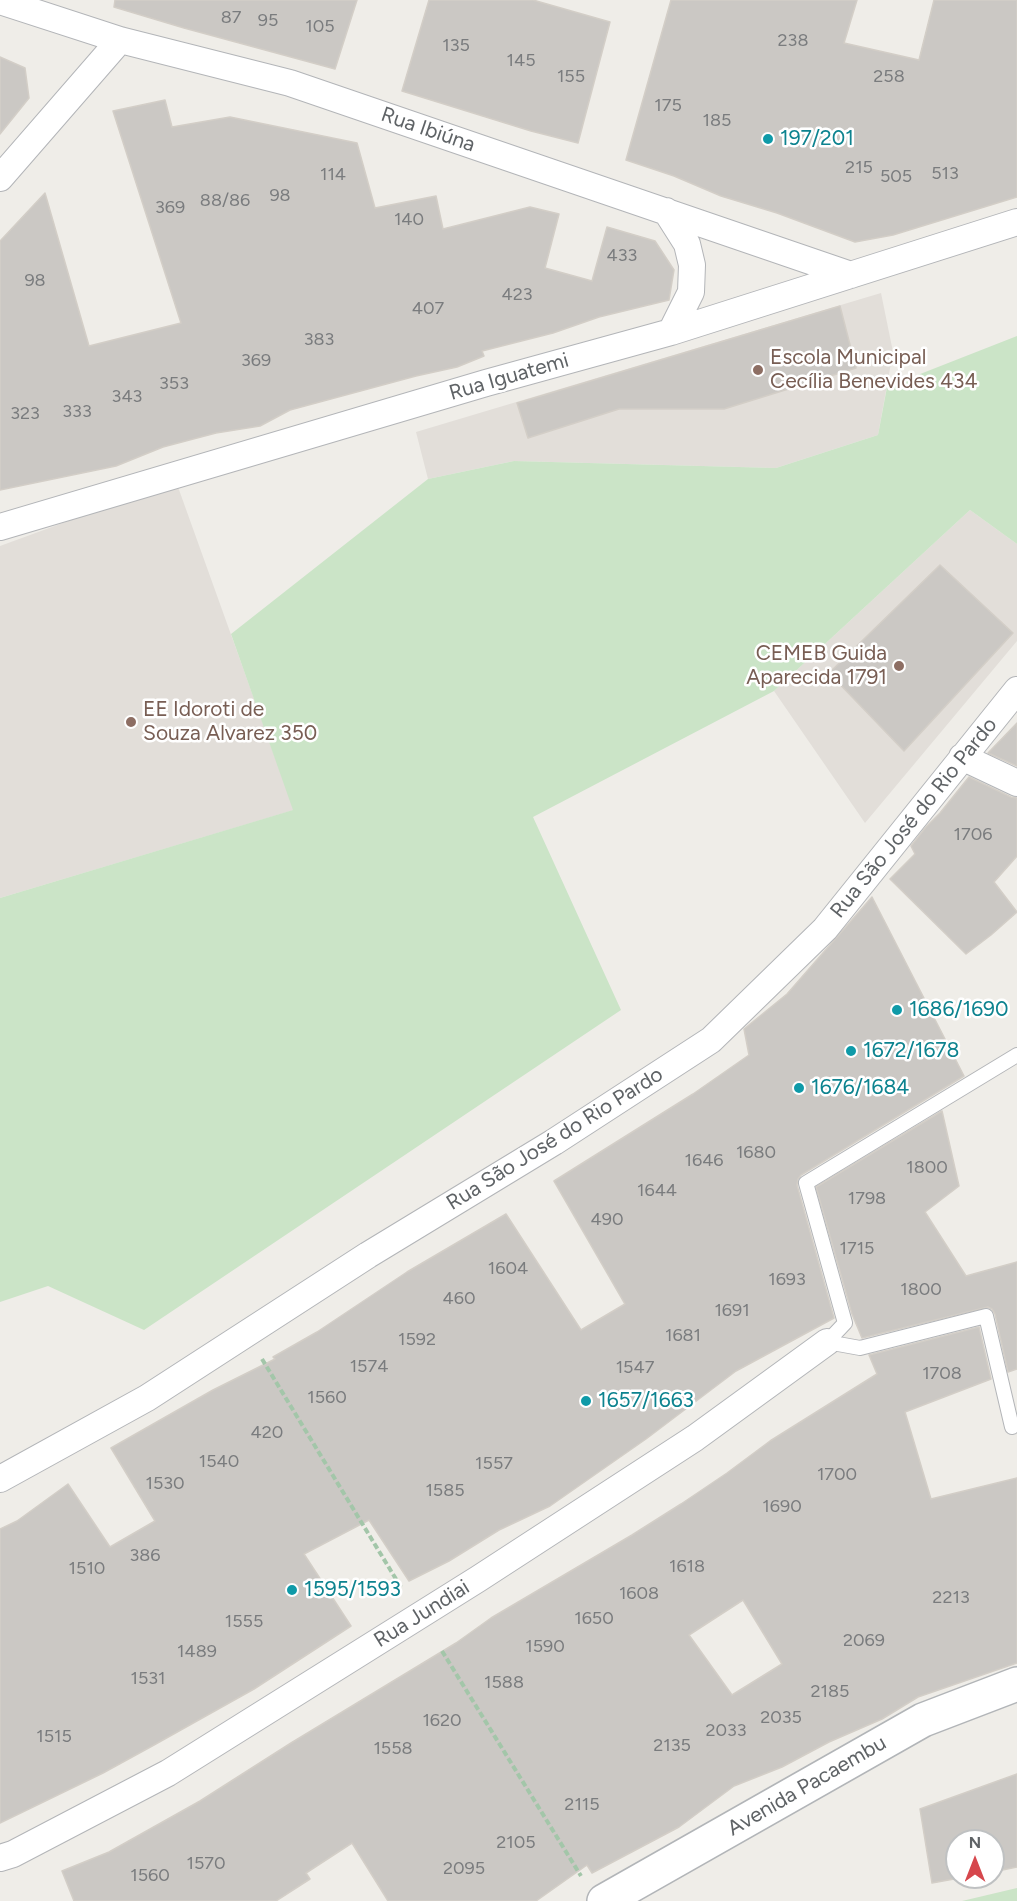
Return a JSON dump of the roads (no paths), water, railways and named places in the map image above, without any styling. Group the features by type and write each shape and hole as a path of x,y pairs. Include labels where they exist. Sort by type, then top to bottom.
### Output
{"main road":[{"name":"Avenida Pacaembu","path":"604,1901 923,1720 1017,1684"}],"street":[{"name":"Rua Ibiúna","path":"0,1 120,40 290,83 851,275"},
{"path":"0,178 120,40"},
{"path":"666,211 687,244 692,265 691,292 671,332"},
{"name":"Rua Iguatemi","path":"0,527 486,383 671,332 1017,222"},
{"name":"Rua São José do Rio Pardo","path":"0,1479 147,1398 368,1255 554,1142 711,1040 825,929 1017,690"},
{"path":"962,757 1017,783"},
{"name":"Rua Jundiai","path":"0,1858 13,1854 168,1773 478,1579 695,1438 827,1342"}],"lane":[{"path":"827,1342 845,1323 806,1183 1017,1055"},
{"path":"827,1342 860,1348 986,1316 1012,1427"}],"place":[{"name":"197/201","path":"768,139"},
{"name":"Escola Municipal Cecília Benevides 434","path":"758,370"},
{"name":"CEMEB Guida Aparecida 1791","path":"899,666"},
{"name":"EE Idoroti de Souza Alvarez 350","path":"131,722"},
{"name":"1686/1690","path":"897,1010"},
{"name":"1672/1678","path":"851,1051"},
{"name":"1676/1684","path":"799,1088"},
{"name":"1657/1663","path":"586,1401"},
{"name":"1595/1593","path":"292,1590"}]}
